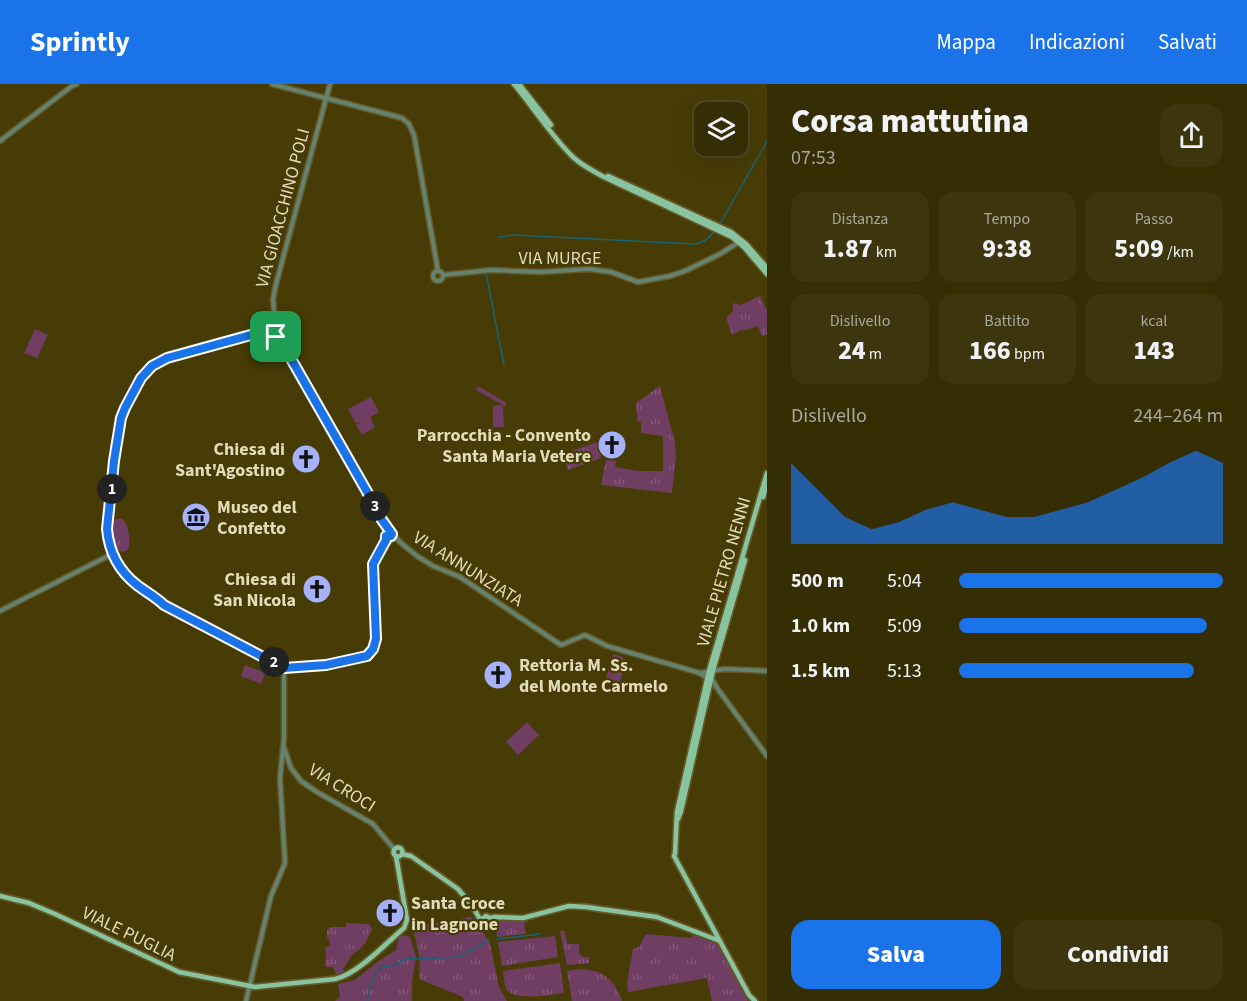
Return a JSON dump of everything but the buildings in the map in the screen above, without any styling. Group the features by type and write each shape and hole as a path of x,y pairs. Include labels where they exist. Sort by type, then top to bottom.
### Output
{"main road":[{"path":"514,84 560,142 589,169 742,240 767,268"},
{"path":"519,84 577,156 608,176 714,226"},
{"path":"721,229 739,242 767,274"},
{"name":"VIALE PIETRO NENNI","path":"720,941 674,856 676,824 681,811 711,670 767,473"},
{"name":"VIALE PIETRO NENNI","path":"711,670 767,484"},
{"path":"398,854 411,856 458,889 483,919 483,925 488,927 491,918"},
{"name":"VIALE PUGLIA","path":"0,896 29,903 56,914 178,972 255,987 335,979 358,968 406,925 398,854"},
{"path":"483,919 488,916 491,918 523,918 569,906 657,917 720,941 749,996 755,1001"}],"street":[{"path":"0,141 77,84"},
{"path":"272,84 402,118 409,124 414,135 438,271 443,275 440,280 433,276 438,271"},
{"name":"VIA GIOACCHINO POLI","path":"276,337 273,299 276,284 330,84"},
{"name":"VIA MURGE","path":"443,275 491,270 540,272 601,270 638,282 685,271 739,242"},
{"path":"276,337 264,333 176,356 152,366 141,378 123,413 116,450 108,521 108,542 112,554 131,580 164,605 284,668 326,665 367,656 375,645 373,564 386,536 391,533"},
{"name":"VIA ANNUNZIATA","path":"276,337 297,367 382,520 391,533 417,556 433,566 460,577 561,645 585,635 607,646 700,673"},
{"path":"0,611 112,554"},
{"path":"246,1001 271,896 285,863 280,778 284,744 284,668"},
{"path":"700,673 735,669 767,671"},
{"path":"700,673 710,678 767,756"},
{"name":"VIA CROCI","path":"284,744 291,768 301,781 316,792 374,824 398,854"}],"green space":[{"path":"760,296 767,309 767,335 762,336 758,326 743,331 742,329 732,335 726,318 733,311 733,303 741,305"},
{"path":"35,329 48,335 37,358 24,353"},
{"path":"478,386 507,403 503,406 504,427 493,427 493,406 503,405 476,390"},
{"path":"660,386 675,443 676,457 672,493 601,485 606,460 616,461 615,467 639,471 663,471 663,436 641,433 641,422 637,421 636,403"},
{"path":"371,397 379,412 370,417 375,427 362,435 356,425 368,418 356,424 348,409"},
{"path":"600,441 601,458 568,470 563,454"},
{"path":"116,519 122,519 128,529 129,547 123,552 115,549 111,539 111,523"},
{"path":"613,654 626,660 620,682 606,678"},
{"path":"245,665 265,673 261,684 241,676"},
{"path":"527,722 539,735 518,755 506,742"},
{"path":"471,917 490,943 499,987 507,1001 464,1001 463,997 419,979 420,965 412,927"},
{"path":"499,920 529,921 524,924 526,934 497,937 495,923"},
{"path":"346,923 369,924 372,929 366,942 352,955 343,969 345,973 336,974 333,967 325,965 325,948 330,946 327,930 330,927 346,927"},
{"path":"560,931 565,931 567,944 579,944 579,953 583,957 589,957 589,963 567,965"},
{"path":"646,934 692,938 693,935 717,944 748,1001 712,1001 707,978 628,992 627,983 633,949 639,947"},
{"path":"405,935 410,937 416,956 412,1001 335,1001 340,997 338,984 355,980 396,950 399,937"},
{"path":"555,936 558,957 502,966 498,942"},
{"path":"560,963 564,993 525,996 511,993 506,988 503,971"},
{"path":"580,969 596,971 607,977 612,981 622,1001 572,1001 567,971"}],"waterway":[{"path":"720,224 767,141"},
{"path":"499,237 513,235 694,244 706,240 715,230"},
{"path":"486,273 504,365"},
{"path":"497,939 540,934"},
{"path":"367,1001 372,981 382,967 396,965 407,958 458,957 489,940"}],"place":[{"name":"Parrocchia - Convento Santa Maria Vetere","path":"612,445"},
{"name":"Chiesa di Sant'Agostino","path":"306,459"},
{"name":"Museo del Confetto","path":"196,517"},
{"name":"Chiesa di San Nicola","path":"317,589"},
{"name":"Rettoria M. Ss. del Monte Carmelo","path":"498,675"},
{"name":"Santa Croce in Lagnone","path":"390,913"}],"route":[{"path":"258,333 276,337 297,367 392,534 386,536 373,564 376,639 373,649 367,656 326,665 284,668 164,605 131,580 119,565 108,542 107,529 114,461 121,418 141,378 152,366 167,358 258,333"}]}
